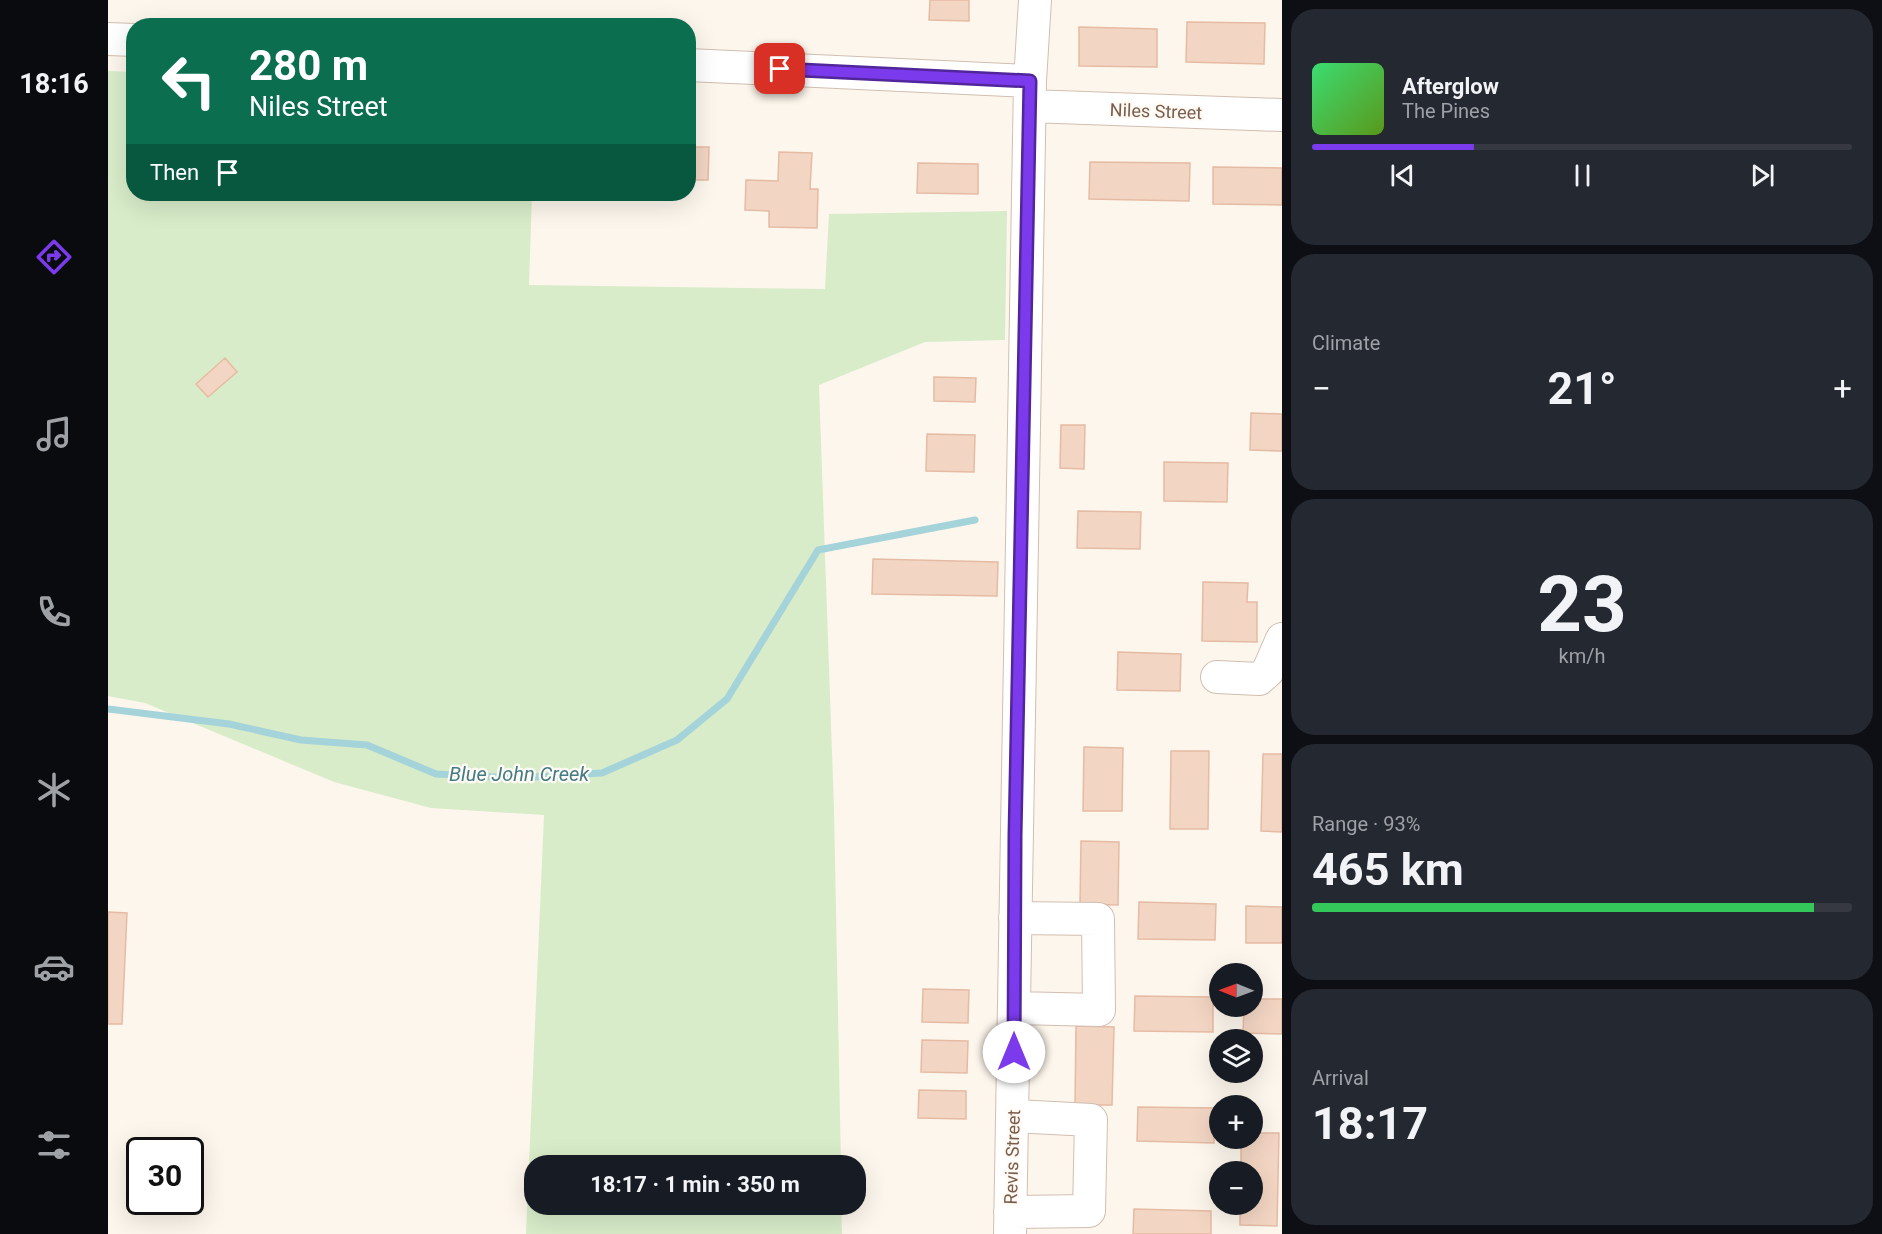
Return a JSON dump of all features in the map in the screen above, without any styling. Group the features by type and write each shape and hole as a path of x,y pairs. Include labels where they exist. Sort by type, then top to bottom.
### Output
{"street":[{"name":"Revis Street","path":"1010,1223 1014,1116 1015,918 1030,93 1035,0"},
{"path":"108,39 126,40"},
{"name":"Niles Street","path":"696,66 1282,115"},
{"path":"1217,677 1259,679 1268,671 1282,639"},
{"path":"1014,1008 1099,1010 1098,920 1015,918"},
{"path":"1010,1223 1089,1211 1091,1120 1014,1116"}],"green space":[{"path":"108,71 126,72 126,201 532,201 529,285 825,289 829,214 1007,211 1005,340 925,342 819,385 834,809 841,1155 529,1155 544,815 431,808 334,782 145,703 108,696"},
{"path":"527,1215 841,1215 842,1234 526,1234"}],"building":[{"path":"930,0 969,0 969,21 929,20"},
{"path":"1187,22 1265,23 1264,64 1186,62"},
{"path":"1079,27 1157,29 1157,67 1079,66"},
{"path":"696,147 709,147 708,180 696,180"},
{"path":"779,152 812,153 810,189 818,189 817,228 769,227 769,211 745,210 746,180 778,181"},
{"path":"1090,162 1190,163 1189,201 1089,199"},
{"path":"918,163 978,164 978,194 917,193"},
{"path":"1213,167 1282,168 1282,205 1213,204"},
{"path":"225,358 237,372 208,397 196,384"},
{"path":"934,377 976,378 975,402 934,401"},
{"path":"1251,413 1282,414 1282,451 1250,450"},
{"path":"1061,425 1085,425 1084,469 1060,468"},
{"path":"927,434 975,435 974,472 926,471"},
{"path":"1164,462 1228,463 1227,502 1164,501"},
{"path":"1078,511 1141,512 1140,549 1077,548"},
{"path":"873,559 998,562 997,596 872,594"},
{"path":"1203,582 1248,583 1247,602 1257,602 1257,642 1202,641"},
{"path":"1118,652 1181,654 1180,691 1117,690"},
{"path":"1084,747 1123,748 1122,811 1083,811"},
{"path":"1171,751 1209,751 1208,829 1170,829"},
{"path":"1263,754 1282,754 1282,832 1261,831"},
{"path":"1081,841 1119,842 1118,905 1080,904"},
{"path":"1139,902 1216,904 1215,940 1138,939"},
{"path":"1246,906 1282,907 1282,943 1246,943"},
{"path":"108,912 127,913 122,1024 108,1024"},
{"path":"923,989 969,990 968,1023 922,1022"},
{"path":"1135,996 1209,997 1209,1017 1213,1017 1213,1029 1209,1029 1209,1032 1134,1031"},
{"path":"1263,999 1282,999 1282,1034 1263,1034 1263,1029 1243,1029 1244,1017 1263,1017"},
{"path":"1076,1026 1114,1027 1112,1105 1075,1105"},
{"path":"922,1040 968,1041 967,1073 921,1072"},
{"path":"919,1090 966,1091 966,1119 918,1118"},
{"path":"1138,1107 1209,1108 1209,1143 1137,1141"},
{"path":"1263,1133 1279,1133 1277,1226 1240,1225 1240,1215 1263,1215 1263,1161 1241,1161 1241,1149 1263,1149"},
{"path":"1134,1209 1209,1211 1211,1215 1211,1234 1133,1234"}],"waterway":[{"name":"Blue John Creek","path":"108,709 229,724 301,740 367,745 436,774 515,778 602,773 677,740 727,699 818,550 975,520"}],"route":[{"path":"780,69 1030,81 1015,836 1014,1052"}]}
